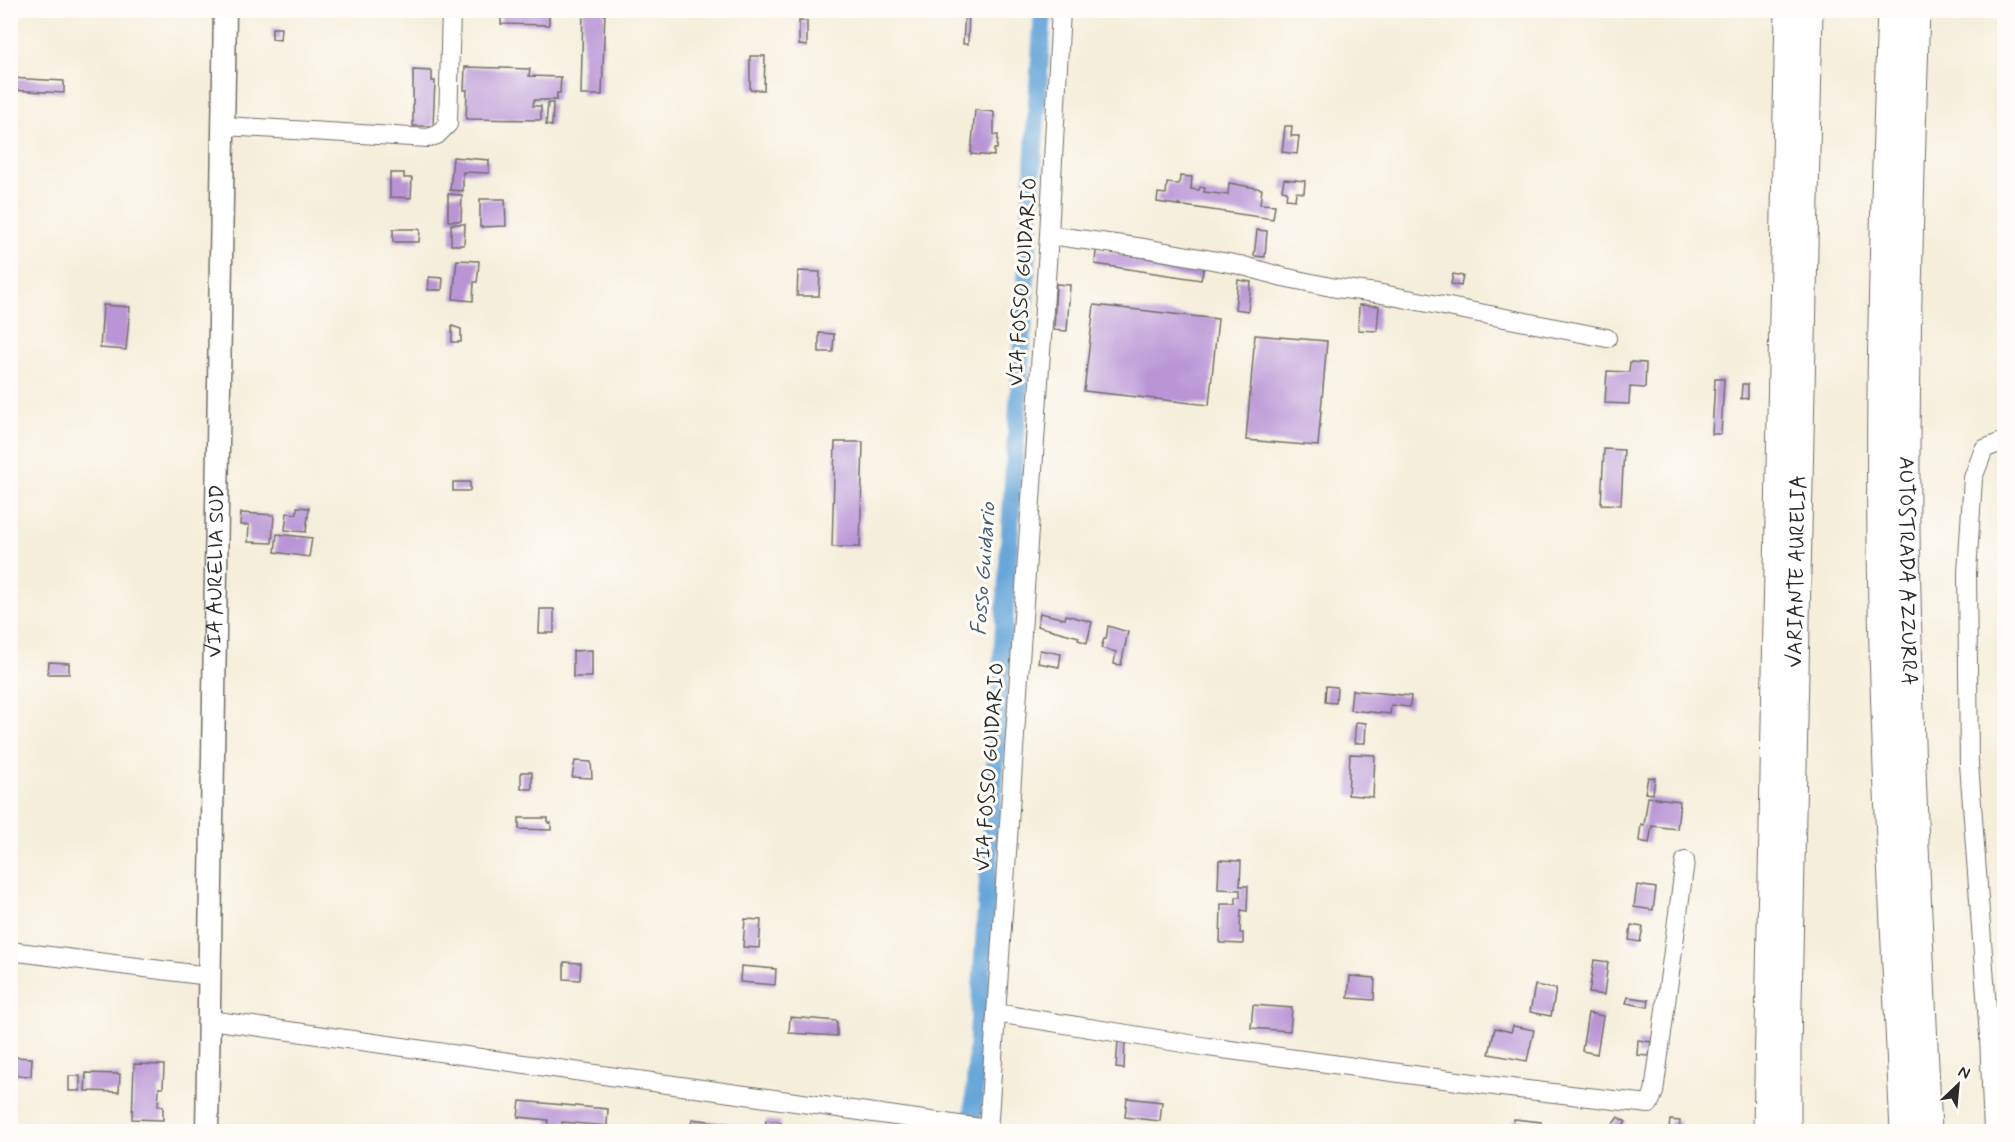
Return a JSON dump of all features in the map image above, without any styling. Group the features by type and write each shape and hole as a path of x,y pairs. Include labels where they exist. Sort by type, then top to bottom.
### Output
{"highway":[{"name":"VARIANTE AURELIA","path":"1767,1131 1789,10"},
{"name":"VARIANTE AURELIA","path":"1787,1131 1809,10"},
{"name":"AUTOSTRADA AZZURRA","path":"1891,10 1881,365 1881,530 1888,774 1904,1131"},
{"name":"AUTOSTRADA AZZURRA","path":"1916,10 1908,247 1906,531 1913,801 1928,1131"}],"main road":[{"name":"VIA AURELIA SUD","path":"207,1131 225,10"}],"street":[{"path":"224,126 428,138 437,135 448,124 451,10"},
{"name":"VIA FOSSO GUIDARIO","path":"981,1129 996,1013 1049,235 1061,10"},
{"path":"1049,235 1144,248 1240,265 1325,286 1377,293 1607,338"},
{"path":"1993,1131 1989,1036 1970,764 1967,573 1973,478 1984,449 1999,443 2004,444"},
{"path":"996,1013 1232,1050 1649,1104 1654,1092 1685,861"},
{"path":"10,951 209,976"},
{"path":"210,1020 981,1129"}],"building":[{"path":"501,10 549,10 549,25 501,24"},
{"path":"583,10 605,10 602,95 581,95"},
{"path":"965,10 969,10 968,44 963,44"},
{"path":"799,21 807,21 807,46 799,45"},
{"path":"272,28 281,28 280,40 272,39"},
{"path":"750,56 765,56 764,90 750,90"},
{"path":"465,67 530,69 529,76 561,77 560,93 557,93 557,100 534,100 533,106 541,106 541,120 466,119"},
{"path":"413,70 432,71 432,81 435,81 433,126 413,126"},
{"path":"10,78 64,81 64,93 10,90"},
{"path":"548,103 553,103 552,126 546,125"},
{"path":"10,109 16,109 15,128 10,128"},
{"path":"975,110 994,112 994,135 998,135 994,156 971,154"},
{"path":"1285,126 1292,126 1291,136 1299,136 1297,154 1282,152"},
{"path":"453,157 489,160 489,173 463,172 463,191 450,190"},
{"path":"390,173 404,173 404,178 412,178 411,198 390,197"},
{"path":"1180,176 1192,177 1191,189 1205,188 1204,192 1228,195 1229,183 1262,189 1260,204 1275,205 1273,219 1157,202 1158,193 1166,194 1167,183 1179,184"},
{"path":"1284,179 1305,181 1304,193 1296,192 1295,200 1286,199 1287,191 1282,190"},
{"path":"448,194 462,195 461,221 448,221"},
{"path":"480,199 505,199 506,226 480,227"},
{"path":"451,224 465,224 464,245 451,245"},
{"path":"393,229 420,229 419,242 393,242"},
{"path":"1257,230 1267,231 1265,257 1254,256"},
{"path":"1096,250 1204,267 1201,280 1095,264"},
{"path":"457,260 479,261 477,282 474,282 473,301 453,299"},
{"path":"798,271 820,272 819,296 797,296"},
{"path":"1453,274 1463,276 1461,286 1451,284"},
{"path":"429,277 443,278 442,290 428,290"},
{"path":"1238,280 1251,282 1248,311 1235,309"},
{"path":"1056,284 1070,285 1067,331 1054,330"},
{"path":"103,305 130,307 126,350 100,348"},
{"path":"1094,305 1218,319 1209,405 1084,391"},
{"path":"1359,305 1379,306 1377,331 1358,330"},
{"path":"452,326 461,329 461,342 452,342"},
{"path":"819,333 834,334 833,352 819,352"},
{"path":"1255,335 1327,341 1318,446 1246,440"},
{"path":"1630,362 1646,363 1645,388 1630,387 1629,404 1605,403 1607,371 1629,372"},
{"path":"1715,379 1724,379 1721,434 1712,434"},
{"path":"1742,384 1748,384 1748,398 1741,399"},
{"path":"835,442 863,442 860,547 832,547"},
{"path":"1604,449 1624,450 1621,505 1601,504"},
{"path":"453,482 470,482 470,491 453,491"},
{"path":"297,507 309,508 306,532 285,530 287,513 297,514"},
{"path":"241,513 274,515 272,543 248,542 249,525 240,525"},
{"path":"277,534 312,538 309,557 275,552"},
{"path":"540,609 554,609 554,633 539,633"},
{"path":"1040,613 1065,619 1066,615 1092,622 1087,643 1078,640 1079,637 1037,626"},
{"path":"1108,626 1128,632 1121,665 1114,664 1116,652 1101,648 1106,639"},
{"path":"592,650 592,677 573,677 573,651"},
{"path":"1040,650 1061,654 1059,667 1038,663"},
{"path":"49,662 69,663 69,674 48,674"},
{"path":"1326,686 1337,687 1336,703 1325,702"},
{"path":"1352,690 1411,696 1410,707 1391,705 1390,714 1350,710"},
{"path":"1356,722 1366,723 1365,743 1354,743"},
{"path":"1350,754 1375,755 1373,797 1348,795"},
{"path":"575,761 591,762 592,778 572,777"},
{"path":"521,772 532,772 532,789 521,789"},
{"path":"1648,777 1655,778 1653,794 1645,793"},
{"path":"1648,797 1680,801 1677,829 1652,826 1649,843 1639,841"},
{"path":"519,818 548,818 551,830 519,829"},
{"path":"1219,860 1241,861 1240,886 1248,886 1247,911 1241,910 1240,933 1243,933 1243,944 1220,943 1221,904 1236,904 1236,897 1240,897 1240,890 1218,889"},
{"path":"1637,885 1656,888 1653,910 1634,907"},
{"path":"745,919 761,920 759,948 743,947"},
{"path":"1631,925 1643,927 1640,942 1629,940"},
{"path":"1594,960 1608,962 1604,995 1589,993"},
{"path":"564,962 581,963 580,980 564,979"},
{"path":"741,966 776,969 775,985 740,982"},
{"path":"1350,976 1375,978 1374,1000 1348,998"},
{"path":"1535,985 1556,989 1551,1016 1530,1012"},
{"path":"1628,997 1649,1000 1648,1007 1626,1003"},
{"path":"1253,1005 1292,1008 1290,1031 1251,1028"},
{"path":"1588,1013 1603,1016 1597,1054 1582,1051"},
{"path":"790,1017 837,1021 837,1036 789,1033"},
{"path":"1513,1026 1534,1030 1527,1061 1489,1054 1495,1028 1511,1032"},
{"path":"1118,1040 1125,1041 1124,1069 1116,1068"},
{"path":"1638,1040 1651,1042 1649,1056 1637,1055"},
{"path":"10,1057 32,1058 31,1076 10,1075"},
{"path":"134,1064 164,1065 163,1088 159,1088 158,1106 163,1106 163,1120 132,1119"},
{"path":"86,1073 120,1074 119,1092 85,1091"},
{"path":"69,1076 80,1076 80,1091 69,1091"},
{"path":"1127,1098 1162,1102 1160,1121 1125,1117"},
{"path":"520,1101 608,1109 607,1126 562,1122 561,1131 547,1131 548,1120 518,1117"},
{"path":"1618,1117 1626,1122 1619,1131 1609,1129"},
{"path":"692,1119 765,1128 766,1120 781,1122 780,1131 690,1131"},
{"path":"1514,1119 1541,1122 1540,1131 1512,1131"},
{"path":"1670,1120 1680,1121 1679,1131 1665,1131 1669,1129"}],"waterway":[{"name":"Fosso Guidario","path":"972,1132 1043,10"}]}
